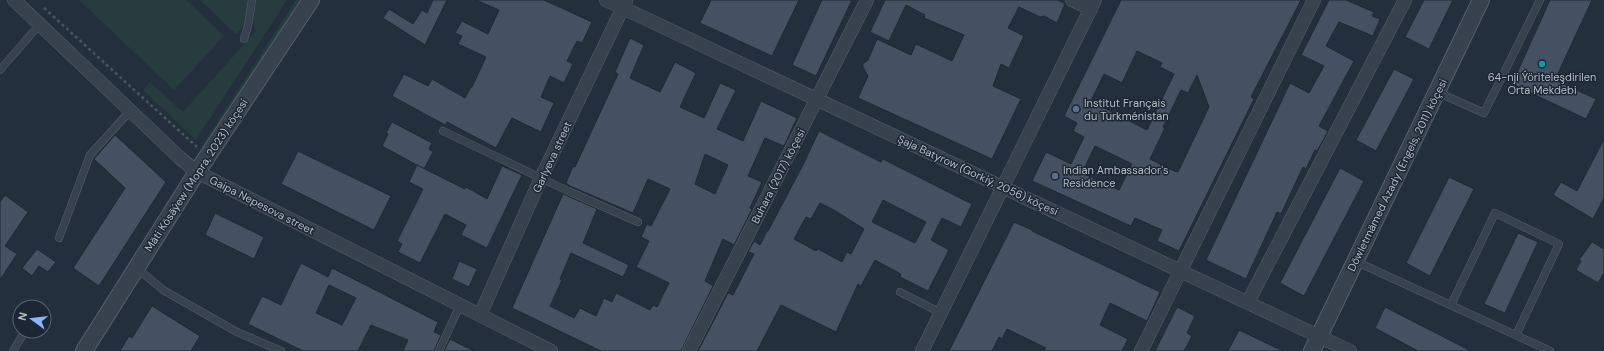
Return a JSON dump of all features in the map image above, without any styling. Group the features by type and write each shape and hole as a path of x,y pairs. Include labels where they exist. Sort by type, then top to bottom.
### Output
{"street":[{"name":"Gaipa Nepesova street","path":"14,0 180,158 197,172 551,351"},
{"name":"Mäti Kösäýew (Mopra, 2023) köçesi","path":"84,351 197,172 311,0"},
{"name":"Şaja Batyrow (Gorkiý, 2056) köçesi","path":"606,0 624,4 817,99 1350,351"},
{"name":"Buhara (2017) köçesi","path":"689,351 867,0"},
{"path":"922,351 1093,4 1072,0"},
{"path":"1141,351 1314,0"},
{"path":"1248,302 1405,0"},
{"name":"Döwletmämed Azady (Engels, 2011) köçesi","path":"1312,351 1481,0"},
{"name":"Garlyeva street","path":"480,315 541,178 624,4"}],"lane":[{"path":"244,39 248,26 252,0"},
{"path":"1437,92 1484,113 1540,0"},
{"path":"0,70 40,24"},
{"path":"59,238 90,155 131,110"},
{"path":"443,131 638,222"},
{"path":"1451,305 1495,213 1559,244 1516,335"},
{"path":"1355,261 1550,351"},
{"path":"136,267 163,290 237,332 281,351"},
{"path":"900,292 941,313"},
{"path":"439,351 460,305"},
{"path":"13,351 20,339"}],"path":[{"path":"42,5 196,147 201,140"}],"green space":[{"path":"79,0 186,0 224,36 174,90"},
{"path":"200,0 248,0 245,25 236,34"},
{"path":"256,0 287,0 196,140 143,90 150,82 183,112 256,31 253,25"},
{"path":"296,0 300,0 206,146 203,144"}],"building":[{"path":"433,0 447,0 425,45 383,18 389,9 413,24 422,10 427,13"},
{"path":"476,0 544,0 592,22 582,43 577,41 567,61 573,64 564,83 550,76 541,97 554,103 541,132 512,118 496,148 447,122 445,125 392,96 404,74 428,86 432,79 465,98 472,87 486,57 458,44 462,36 455,33 462,21 488,34 499,10"},
{"path":"711,0 799,0 772,56 700,23"},
{"path":"822,0 852,0 816,76 792,65"},
{"path":"885,0 1058,0 1065,4 1057,23 1044,16 1040,17 1019,7 1008,28 1024,36 1009,68 1001,64 993,86 1021,99 992,159 858,98 868,76 863,64 868,60 877,39 911,55 916,44 952,61 964,35 924,18 925,15 906,5 889,41 870,32"},
{"path":"1121,0 1301,0 1251,97 1254,99 1179,251 1157,241 1162,230 1135,218 1131,226 1032,181 1046,152 1071,164 1084,137 1073,131 1077,123 1064,116","holes":["1137,51 1162,63 1160,67 1174,74 1147,130 1091,101 1104,74 1122,83","1197,75 1209,107 1178,172 1150,159 1165,128 1163,127 1181,90 1188,93","1095,146 1132,164 1119,190 1082,173"]},
{"path":"1329,0 1346,0 1374,12 1372,16 1380,19 1373,36 1339,22 1326,46 1354,61 1319,126 1328,131 1317,151 1315,150 1306,169 1303,167 1281,214 1277,212 1246,279 1206,260 1290,83 1309,93 1324,66 1301,55"},
{"path":"1424,0 1453,0 1429,49 1405,37"},
{"name":"64-nji Ýöriteleşdirilen Orta Mekdebi","path":"1550,0 1592,0 1555,80 1596,99 1586,119 1512,84"},
{"path":"630,38 644,45 630,78 660,92 675,62 696,73 680,107 704,118 720,83 736,90 717,129 743,141 761,101 797,118 784,146 765,138 748,176 762,182 750,208 752,209 734,245 723,239 705,281 713,286 681,351 601,351 512,308 563,194 597,209 583,243 629,265 623,277 571,253 560,279 562,280 550,306 574,318 580,308 596,316 604,298 612,302 616,293 650,310 653,305 657,307 669,283 636,267 649,241 641,237 647,224 651,226 670,189 648,179 633,213 566,183 573,166 575,167 618,74 615,72","holes":["705,154 728,165 715,194 695,184"]},
{"path":"1394,69 1414,79 1376,151 1356,140"},
{"path":"392,122 432,143 429,149 433,152 424,169 382,146 388,134 386,133"},
{"path":"819,131 881,162 883,159 972,204 961,227 942,218 931,240 949,250 928,291 900,277 901,274 875,260 861,286 858,284 836,332 781,305 757,351 698,351 728,293 733,295 754,254 748,252 754,241 760,245 803,165","holes":["883,200 926,222 915,243 872,222","820,203 864,229 851,254 847,252 842,262 818,249 816,251 794,239 806,217 811,219"]},
{"path":"115,135 166,182 99,286 73,268 125,188 94,159"},
{"path":"1604,139 1604,198 1593,219 1553,195 1561,182 1577,191"},
{"path":"298,151 391,196 374,230 281,184"},
{"path":"417,165 465,189 466,187 487,199 502,166 522,175 487,248 461,235 466,225 445,214 420,263 398,252 402,244 397,241 423,189 409,182"},
{"path":"1340,168 1364,181 1304,296 1280,283"},
{"path":"1449,177 1474,189 1430,276 1406,263"},
{"path":"5,195 28,212 5,246 17,254 0,280 0,202"},
{"path":"215,213 264,237 254,259 205,235"},
{"path":"1014,222 1160,292 1147,321 1110,303 1100,325 1128,339 1122,351 1044,351 1046,348 1007,329 1002,339 999,337 992,351 949,351"},
{"path":"1518,233 1538,242 1505,313 1484,304"},
{"path":"1592,242 1604,249 1604,273 1598,283 1576,270 1581,261 1579,260"},
{"path":"37,249 56,262 48,272 39,266 32,276 22,268"},
{"path":"459,261 477,269 469,287 452,279"},
{"path":"301,263 328,277 332,268 438,322 434,332 441,335 434,351 403,351 408,340 371,325 358,351 303,351 248,324 262,296 281,305","holes":["329,285 356,298 342,325 316,313"]},
{"path":"152,306 200,336 191,351 120,351 129,336 132,338"},
{"path":"1177,307 1195,316 1187,333 1192,336 1184,351 1155,351"},
{"path":"1385,307 1471,351 1418,351 1375,328"},
{"path":"1239,330 1283,351 1228,351"},
{"path":"450,339 474,351 444,351"}],"place":[{"name":"64-nji Ýöriteleşdirilen Orta Mekdebi","path":"1542,64"},
{"name":"Institut Français du Turkménistan","path":"1076,109"},
{"name":"Indian Ambassador's Residence","path":"1055,176"}]}
